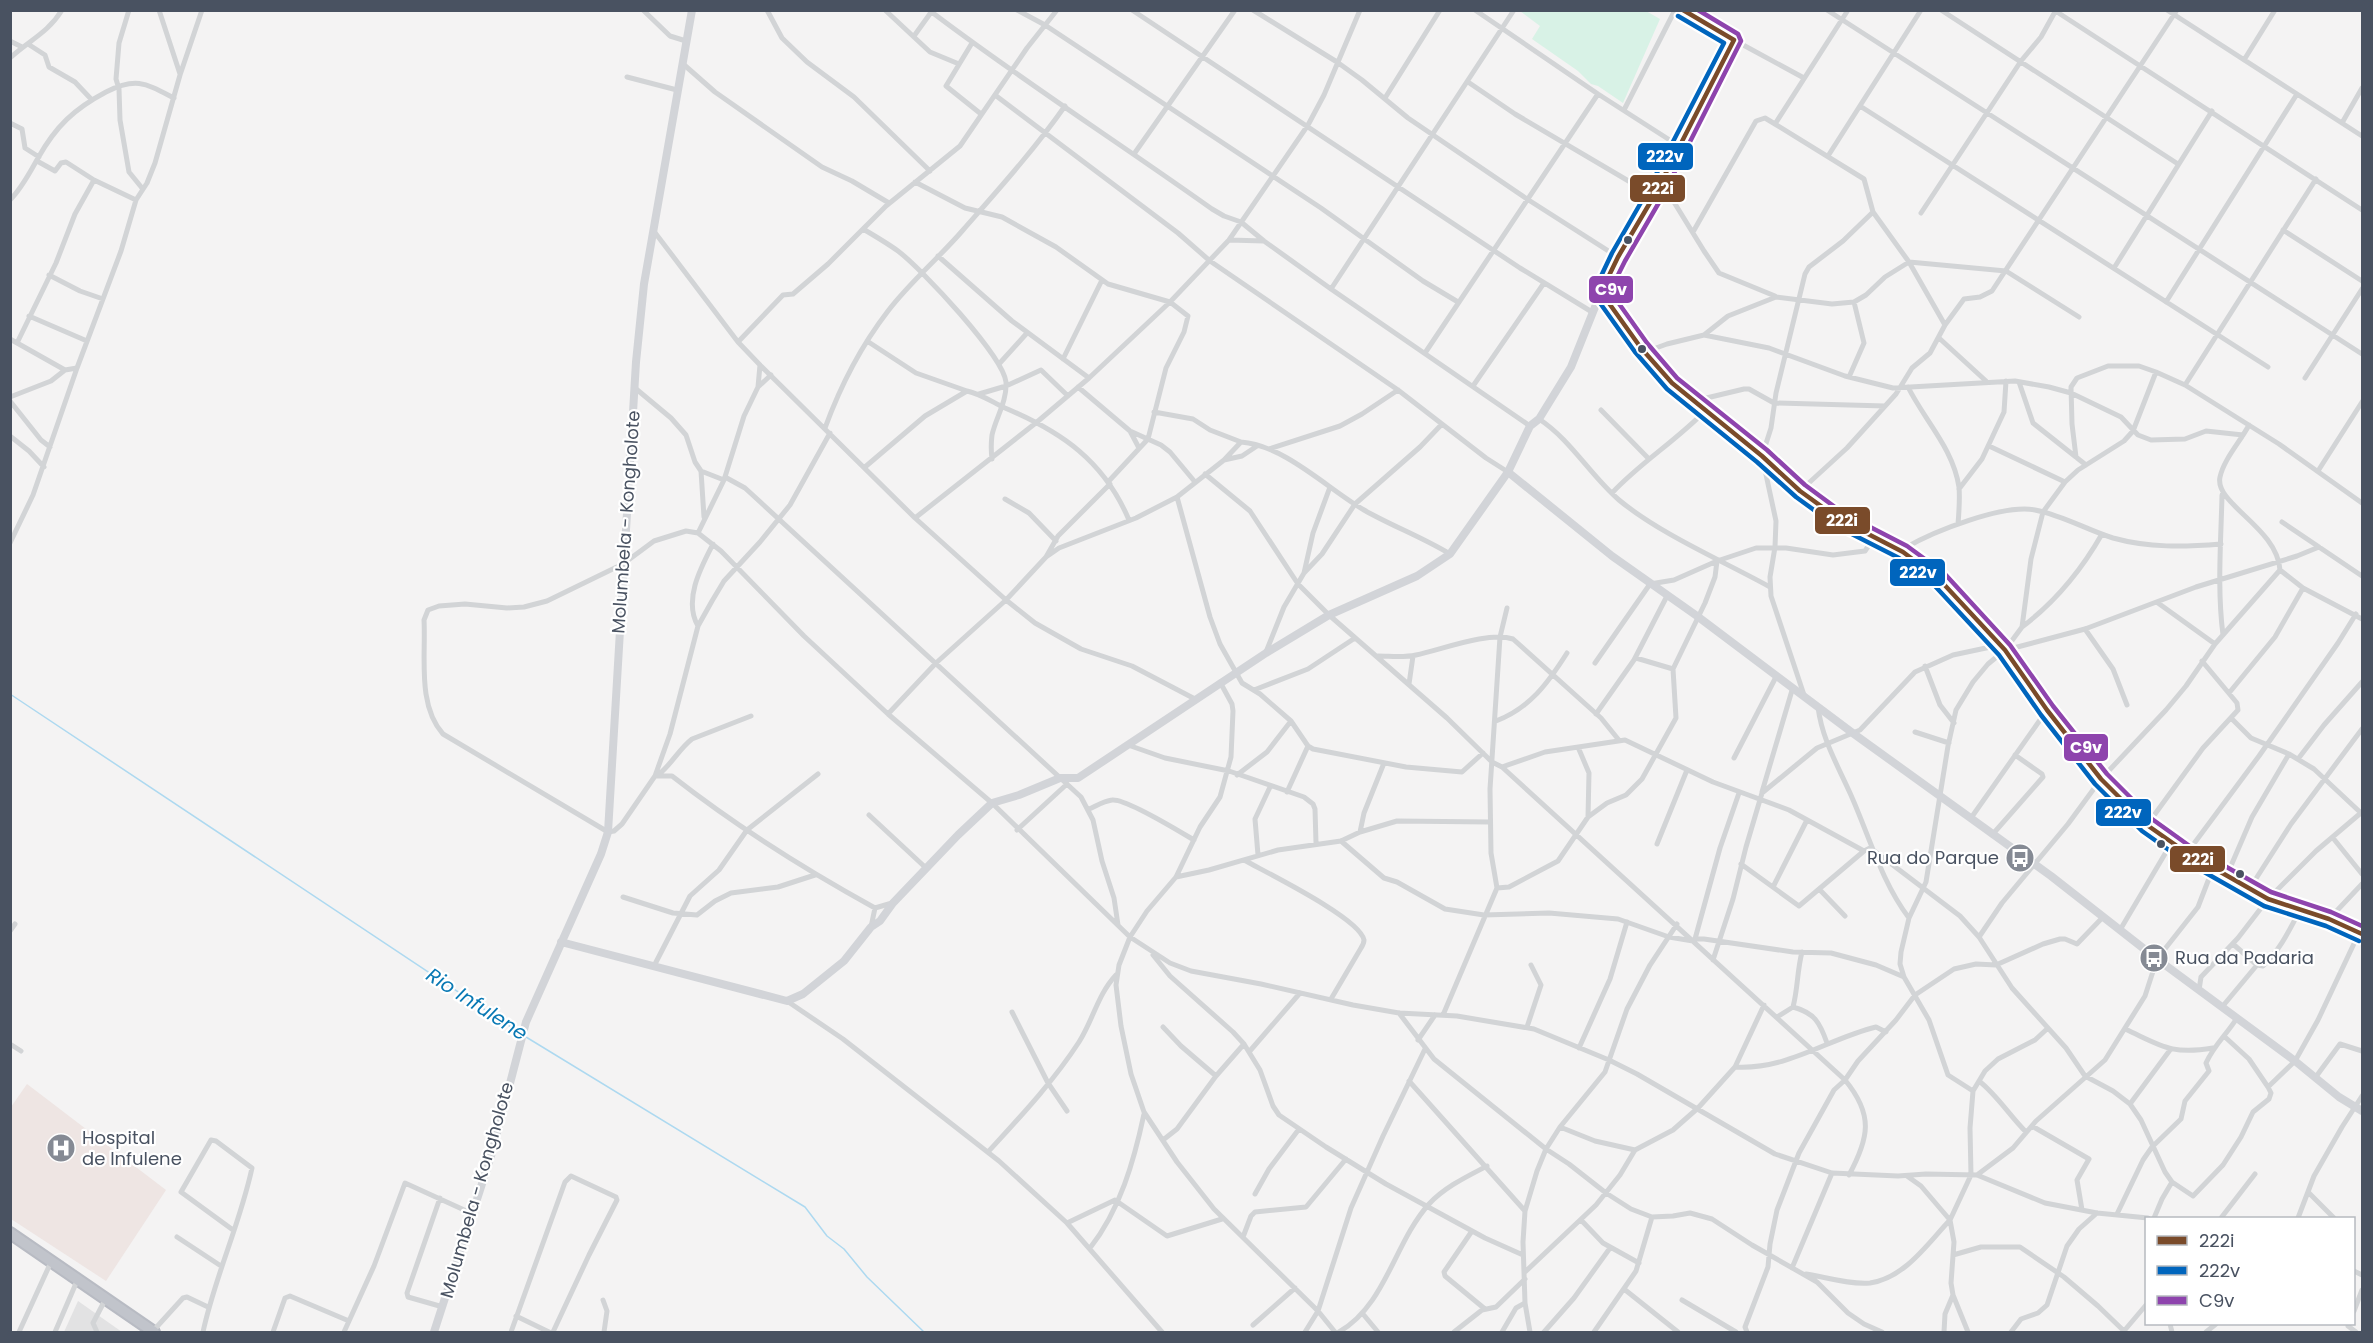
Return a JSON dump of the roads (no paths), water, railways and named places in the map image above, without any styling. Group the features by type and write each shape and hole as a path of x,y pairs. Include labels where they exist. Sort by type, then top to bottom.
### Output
{"highway":[{"path":"11,1233 153,1332"}],"street":[{"path":"10,58 48,29 62,10"},
{"path":"129,10 119,43 116,71 120,120 129,172 142,188"},
{"path":"159,10 180,75"},
{"path":"10,543 44,467 77,368 122,251 136,200 147,183 155,163 180,75 202,10"},
{"path":"643,10 670,36 686,41"},
{"name":"Molumbela - Kongholote","path":"434,1332 494,1145 526,1022 601,854 608,832 623,564 644,284 692,10"},
{"path":"767,10 782,38 814,68 854,97 930,171"},
{"path":"885,10 930,52 959,64"},
{"path":"1017,10 1045,25 1166,107 1274,176 1432,287 1458,302"},
{"path":"738,342 783,295 793,294 890,203 960,146 1057,10"},
{"path":"1132,10 1493,250 1592,312"},
{"path":"1134,154 1235,10"},
{"path":"1253,10 1337,62 1433,136 1618,257"},
{"path":"915,518 992,459 1089,378 1170,302 1229,240 1308,125 1324,94 1360,10"},
{"path":"1385,98 1440,10"},
{"path":"1475,10 1679,146"},
{"path":"1331,289 1514,10"},
{"path":"1624,110 1675,10"},
{"path":"1682,10 1804,78"},
{"path":"1827,10 2362,354"},
{"path":"1775,124 1848,10"},
{"path":"1828,156 1921,10"},
{"path":"1941,10 2178,164"},
{"path":"2168,10 2362,136"},
{"path":"2244,60 2275,10"},
{"path":"914,36 931,11 1012,71 1212,209 1241,222 1331,289 1530,426"},
{"path":"1921,213 2020,60 2042,37 2055,11 2316,178 2362,210"},
{"path":"1800,492 1847,448 1885,406 1900,388 1912,368 1930,353 1945,325 1964,299 1987,295 1992,291 2175,13"},
{"path":"787,1001 803,994 844,961 893,903 992,803 1019,795 1060,778 1078,778 1220,682 1329,615 1417,576 1450,554 1508,472 1530,426 1539,419 1571,368 1592,312 1618,257 1654,196 1734,40"},
{"path":"10,41 22,47"},
{"path":"972,43 946,86 981,114"},
{"path":"28,44 45,55 49,67 75,82 91,99"},
{"path":"682,63 715,92 822,167 890,203"},
{"path":"627,77 677,90"},
{"path":"1468,82 1564,143 1654,196"},
{"path":"10,200 70,115 91,99 118,85 144,83 174,98"},
{"path":"2342,123 2362,88"},
{"path":"1425,352 1598,94"},
{"path":"2166,302 2297,94"},
{"path":"995,95 1045,135 1178,233 1210,261 1398,390 1485,458 1508,472 1612,556 1971,818 2295,1061 2347,1103 2359,1109"},
{"path":"825,428 852,368 888,310 1045,135 1065,106"},
{"path":"1860,106 2268,367"},
{"path":"2114,268 2212,111"},
{"path":"1693,232 1756,121 1765,118 1864,179 1873,212 1909,262 1945,325"},
{"path":"10,123 22,129 25,148 55,171 61,163 66,162 94,180 136,200"},
{"path":"2185,385 2316,178"},
{"path":"17,343 56,263 75,214 94,180"},
{"path":"1662,181 1719,273 1776,297 1832,304 1854,302 1866,295 1885,276 1909,262 2006,271 2079,318"},
{"path":"915,182 977,212 996,214 1056,247 1102,280 1126,291 1170,302 1188,316 1188,321 1166,368 1148,439 1055,540 1046,557"},
{"path":"1804,696 1771,596 1770,577 1776,521 1762,456 1771,428 1774,403 1801,287 1809,267 1843,242 1873,212"},
{"path":"863,229 899,251 961,314 1004,372 1006,386 1003,407 992,435 992,459"},
{"path":"653,230 738,342 915,518 1006,600 1051,634 1081,649 1132,666 1195,699"},
{"path":"2283,230 2362,281"},
{"path":"1229,240 1264,241"},
{"path":"938,256 1027,333 1089,378"},
{"path":"49,275 80,291 103,299"},
{"path":"1063,359 1102,280"},
{"path":"1473,386 1544,283"},
{"path":"2305,378 2362,289"},
{"path":"1601,292 1645,352 1672,383 1762,456 1800,492 1839,519 1903,552 1939,579 2003,648 2047,710 2101,779 2147,825 2187,853 2268,899 2329,919 2361,933 2295,1061 2268,1087"},
{"path":"1704,335 1728,315 1776,297"},
{"path":"1848,377 1864,343 1854,302"},
{"path":"29,316 87,341"},
{"path":"999,364 1027,333"},
{"path":"1645,352 1704,335 1748,342 1786,353 1848,377 1900,388 2006,381 2071,393 2121,417 2138,435 2151,440 2185,439 2206,431 2243,435"},
{"path":"1939,338 1986,382"},
{"path":"10,339 65,370"},
{"path":"867,341 916,373 967,392 979,394 1037,422 1075,446 1109,483 1129,520"},
{"path":"698,533 724,478 744,416 758,387 760,365"},
{"path":"2076,457 2072,424 2073,381 2108,366 2139,366 2185,385 2249,425 2362,503"},
{"path":"50,447 41,440 10,399 51,381 65,370 77,368"},
{"path":"979,394 1006,386 1041,370 1068,396"},
{"path":"2022,627 2031,559 2043,512 2066,482 2086,465 2124,441 2133,431 2156,372"},
{"path":"758,387 771,375"},
{"path":"1959,489 1982,459 2004,412 2006,381"},
{"path":"2019,382 2033,423 2086,465"},
{"path":"1078,387 1130,431 1170,452 1195,482"},
{"path":"1908,387 1946,449 1959,489 1958,524"},
{"path":"635,388 683,431 694,462 701,471 704,518"},
{"path":"1694,401 1749,389 1774,403 1885,406"},
{"path":"1269,449 1340,426 1398,390"},
{"path":"865,467 925,416 967,392"},
{"path":"2318,471 2362,402"},
{"path":"1601,410 1648,458"},
{"path":"1611,493 1648,458 1679,437 1706,410"},
{"path":"1154,412 1193,419 1210,430 1241,442 1269,449 1317,476 1355,504 1450,554"},
{"path":"1539,419 1562,436 1611,493 1638,514 1718,561 1770,587"},
{"path":"1266,654 1284,607 1304,573 1322,554 1355,504 1420,447 1442,424"},
{"path":"2223,635 2218,589 2222,495 2219,478 2249,425"},
{"path":"1130,431 1139,448"},
{"path":"830,434 801,488 778,519 737,568 724,581 698,626 656,776 622,824 614,831 608,832 442,734 436,726 425,689 424,620 428,610 439,606 465,604 507,608 524,607 547,601 623,564 654,541 686,531 698,533 713,544 737,568 752,585 804,636 888,714 992,803 1017,830 1130,937 1170,963 1191,971 1400,1013 1443,1015 1527,1027 1609,1060 1698,1108 1747,1140 1795,1162 1832,1173 1907,1176 1974,1175 2044,1203 2097,1213 2145,1218"},
{"path":"10,436 44,467"},
{"path":"888,714 936,663 1006,600 1046,557 1059,548 1129,520 1177,497 1224,460 1241,442"},
{"path":"1224,460 1242,456 1257,446"},
{"path":"1989,446 2066,482"},
{"path":"701,471 745,488 1074,789 1089,809 1114,898 1118,925"},
{"path":"1205,474 1250,511 1298,584 1329,615 1409,684 1492,762 1503,767 1845,1080 1852,1088 1866,1119 1865,1141 1849,1175"},
{"path":"1304,573 1313,533 1330,487"},
{"path":"2222,495 2246,516 2273,545 2280,570 2303,588 2362,619"},
{"path":"1177,497 1210,617 1235,673 1242,683 1254,690 1291,721 1308,746 1323,753 1462,772 1483,753"},
{"path":"1005,499 1029,513 1055,540 1059,548"},
{"path":"1903,552 1918,540 1958,524 2018,509 2043,512 2102,534 2136,543 2156,546 2221,544"},
{"path":"2282,522 2362,576"},
{"path":"1973,1091 1948,1076 1929,1020 1904,977 1900,964 1909,918 1924,887 1956,710 1973,682 1988,664 2022,627 2064,588 2094,550 2102,534"},
{"path":"1595,663 1650,584 1674,580 1756,548 1775,547 1833,555 1868,549 1869,536"},
{"path":"698,626 694,619 693,605 695,583 713,544"},
{"path":"1761,796 1826,744 1860,730 1915,672 1925,666 1953,655 2003,648 2085,629 2319,547"},
{"path":"1497,888 1509,887 1558,861 1588,817 1607,803 1626,795 1642,779 1673,726 1677,712 1673,669 1715,577 1718,561"},
{"path":"1978,937 2032,864 2068,824 2101,779 2147,732 2186,686 2223,635 2280,570"},
{"path":"2229,693 2275,637 2303,588"},
{"path":"1596,714 1636,658 1667,596"},
{"path":"2158,603 2215,645"},
{"path":"1443,1015 1497,888 1492,866 1490,822 1492,762 1500,637 1507,608"},
{"path":"2187,853 2267,745 2356,614"},
{"path":"2085,629 2113,669 2127,705"},
{"path":"1376,656 1413,656 1500,637 1518,642 1596,714 1618,739"},
{"path":"1254,690 1308,669 1355,638"},
{"path":"1496,721 1528,704 1553,676 1567,653"},
{"path":"1409,684 1413,656"},
{"path":"1636,658 1673,669"},
{"path":"2147,825 2197,757 2239,706 2202,661"},
{"path":"1925,666 1940,705 1954,723"},
{"path":"1734,758 1777,675"},
{"path":"988,1152 1043,1092 1081,1039 1105,988 1116,975 1130,937 1147,911 1176,877 1194,840 1220,797 1229,771 1233,711 1232,704 1220,682"},
{"path":"2298,759 2362,682"},
{"path":"1713,960 1733,899 1741,864 1793,687"},
{"path":"1818,707 1826,744 1850,794 1890,891 1909,918"},
{"path":"1971,818 2047,710"},
{"path":"656,776 667,768 685,744 692,739 751,716"},
{"path":"2199,990 2201,977 2233,944 2268,899 2305,861 2362,812 2326,779 2289,754 2251,738 2231,718"},
{"path":"1237,775 1267,752 1291,721"},
{"path":"2250,888 2291,824 2362,729"},
{"path":"1915,732 1949,743"},
{"path":"1503,767 1535,754 1618,739 1632,742 1739,793 1761,796 1864,851"},
{"path":"1128,746 1165,758 1229,771 1304,797 1313,804 1316,843"},
{"path":"1287,792 1308,746"},
{"path":"1578,747 1589,774 1588,817"},
{"path":"2227,875 2252,817 2289,754"},
{"path":"1992,835 2043,777 2015,755"},
{"path":"662,759 672,776 815,875 875,908 893,903"},
{"path":"1360,832 1366,805 1384,763"},
{"path":"1656,844 1687,770"},
{"path":"654,966 690,896 719,870 747,830 818,774"},
{"path":"656,776 672,776"},
{"path":"1017,830 1067,784"},
{"path":"1258,855 1255,819 1270,787"},
{"path":"1694,940 1720,848 1739,793"},
{"path":"1089,809 1110,800 1118,800 1153,816 1194,840"},
{"path":"869,815 926,868"},
{"path":"1773,887 1807,820"},
{"path":"1176,877 1258,855 1316,843 1341,841 1360,832 1397,821 1490,822"},
{"path":"2333,838 2362,874"},
{"path":"1341,841 1384,878 1397,882 1445,909 1484,915 1549,912 1618,919 1669,937 1802,952 1831,953 1876,965 1904,977"},
{"path":"2120,930 2172,842"},
{"path":"1741,864 1799,906 1820,891 1864,851 1872,848"},
{"path":"1872,848 1960,916 1978,937 2012,988 2066,1048 2085,1076 2113,1091 2130,1104 2141,1120 2152,1147 2172,1182 2190,1196 2195,1195 2228,1159 2253,1112 2269,1099 2271,1093 2248,1059 2225,1037"},
{"path":"1244,860 1308,894 1363,936 1364,942 1361,948 1331,999"},
{"path":"1801,1273 1870,1283 1894,1273 1918,1256 1950,1220 1974,1175 2013,1148 2032,1126 2105,1060 2145,996 2157,959 2198,907 2213,868"},
{"path":"623,897 673,913 697,915 715,901 731,893 778,887 815,875"},
{"path":"2329,919 2362,884"},
{"path":"1820,891 1845,916"},
{"path":"871,927 875,908"},
{"path":"2233,944 2257,965 2263,966 2283,942 2300,910"},
{"path":"1834,1090 1886,1032 1915,995 1954,969 1976,964 1996,965 2060,939 2077,944 2103,917"},
{"path":"1579,1048 1610,979 1627,922"},
{"path":"10,931 15,924"},
{"path":"1530,1332 1525,1303 1523,1255 1525,1211 1546,1149 1560,1127 1605,1072 1626,1009 1650,965 1677,924"},
{"path":"561,942 787,1001 843,1039 988,1152 1067,1223 1161,1332"},
{"path":"1150,951 1164,970 1244,1044 1267,1085 1275,1111 1299,1129 1386,1184 1472,1231 1523,1255"},
{"path":"1777,1017 1793,1007 1802,952"},
{"path":"1164,970 1170,963"},
{"path":"1527,1027 1541,985 1531,965"},
{"path":"2222,1007 2257,965"},
{"path":"1116,975 1125,1050 1144,1112 1194,1186 1222,1219 1337,1332 1353,1324 1363,1314 1381,1286 1400,1246 1428,1205 1456,1182 1486,1166"},
{"path":"1249,1052 1300,993"},
{"path":"1472,1231 1444,1272 1444,1276 1485,1309 1490,1310 1496,1307 1606,1193 1635,1150 1664,1136 1698,1108 1735,1067 1764,1005"},
{"path":"1793,1007 1816,1017 1827,1043"},
{"path":"1012,1012 1048,1083 1067,1111"},
{"path":"1400,1013 1425,1049 1449,1072 1606,1193 1631,1209 1652,1217 1690,1213 1705,1216 1822,1285 1848,1313 1882,1332"},
{"path":"1418,1040 1435,1015"},
{"path":"2116,1214 2136,1172 2152,1147 2181,1119 2185,1101 2209,1071 2206,1063 2213,1048 2225,1037 2237,1018"},
{"path":"1163,1027 1180,1046 1216,1076"},
{"path":"1735,1067 1790,1061 1827,1043 1876,1027 1886,1032"},
{"path":"1974,1175 1970,1119 1973,1091 1989,1066 2035,1040 2048,1028"},
{"path":"2125,1029 2170,1050 2193,1051 2213,1048"},
{"path":"10,1044 21,1051"},
{"path":"1163,1140 1177,1129 1216,1076 1244,1044"},
{"path":"2315,1078 2340,1044 2362,1051"},
{"path":"1305,1332 1318,1311 1344,1227 1425,1049"},
{"path":"2130,1104 2170,1050"},
{"path":"1682,1300 1742,1331 1768,1267 1777,1210 1795,1162 1834,1090 1839,1074"},
{"path":"1409,1081 1525,1211"},
{"path":"1979,1081 1990,1090 2008,1114 2026,1132"},
{"path":"2298,1217 2314,1176 2359,1109 2362,1096"},
{"path":"1090,1248 1106,1227 1118,1200 1131,1164 1144,1112"},
{"path":"2032,1126 2089,1159 2077,1180 2082,1210"},
{"path":"1560,1127 1595,1141 1635,1150"},
{"path":"1255,1194 1269,1168 1299,1129"},
{"path":"203,1332 208,1307 233,1230 252,1168 216,1141 211,1140 181,1192 233,1230"},
{"path":"1243,1238 1251,1216 1255,1212 1306,1207 1346,1159"},
{"path":"1792,1268 1832,1173"},
{"path":"2222,1217 2255,1174"},
{"path":"511,1332 516,1316 565,1182 571,1176 616,1197 617,1200 551,1332 516,1316"},
{"path":"1907,1176 1921,1186 1950,1220 1953,1230 1951,1274 1953,1295 1968,1332"},
{"path":"2154,1217 2172,1182"},
{"path":"344,1332 387,1234 405,1184 473,1214"},
{"path":"2309,1193 2333,1217"},
{"path":"440,1198 407,1293 408,1296 443,1307"},
{"path":"1067,1223 1113,1200 1118,1200 1167,1236 1222,1219"},
{"path":"2011,1332 2021,1319 2038,1313 2047,1305 2057,1272 2071,1239 2097,1213"},
{"path":"1594,1332 1639,1263 1652,1217"},
{"path":"1581,1220 1610,1248 1639,1263"},
{"path":"177,1237 221,1266"},
{"path":"1953,1255 1981,1247 2017,1246 2057,1272 2098,1306 2124,1332 2145,1306"},
{"path":"1544,1332 1574,1298 1610,1248"},
{"path":"19,1332 51,1262"},
{"path":"55,1332 77,1281"},
{"path":"1253,1325 1294,1288"},
{"path":"1624,1289 1678,1332"},
{"path":"2355,1308 2362,1290"},
{"path":"1944,1332 1946,1314 1953,1295"},
{"path":"273,1332 285,1298 290,1296 349,1321"},
{"path":"153,1332 183,1298 187,1297 208,1307"},
{"path":"97,1332 93,1323 105,1300"},
{"path":"603,1300 607,1311 604,1332"},
{"path":"1502,1332 1516,1308 1525,1303"},
{"path":"1454,1332 1485,1309"},
{"path":"1363,1314 1378,1332"},
{"path":"1860,1332 1864,1324"}],"waterway":[{"name":"Rio Infulene","path":"10,694 520,1033"},
{"name":"Rio Infulene","path":"526,1037 805,1207 827,1236 844,1249 867,1277 924,1332"}],"place":[{"name":"Rua do Parque","path":"2020,858"},
{"name":"Rua da Padaria","path":"2154,958"},
{"name":"Hospital de Infulene","path":"61,1148"}]}
